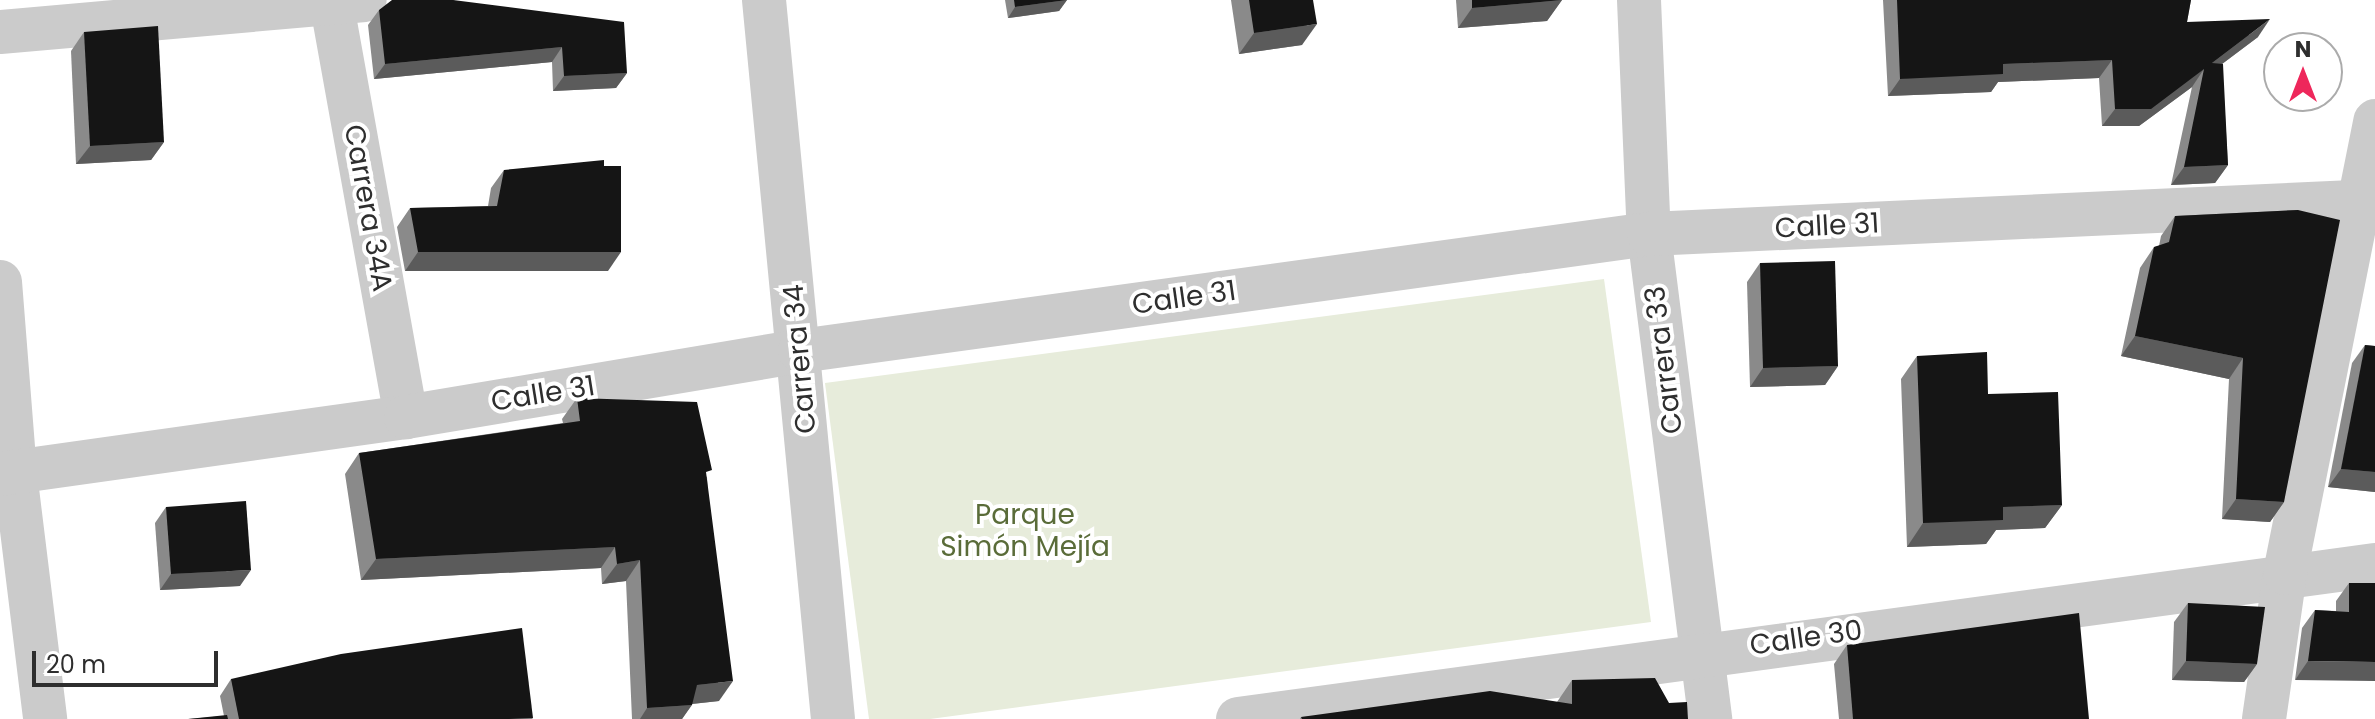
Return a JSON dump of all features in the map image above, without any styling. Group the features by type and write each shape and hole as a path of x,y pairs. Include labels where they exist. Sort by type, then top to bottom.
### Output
{"street":[{"name":"Carrera 34","path":"764,0 833,719"},
{"name":"Carrera 33","path":"1639,0 1649,234 1710,719"},
{"path":"0,32 342,2"},
{"name":"Carrera 34A","path":"342,2 406,417"},
{"path":"2264,719 2285,573 2366,202 2375,121"},
{"name":"Calle 31","path":"8,473 406,417 800,351 1649,234 2366,202"},
{"path":"0,282 8,473 45,719"},
{"name":"Calle 30","path":"1238,719 2285,573 2375,565"}],"green space":[{"name":"Parque Simón Mejía","path":"1604,279 1651,622 930,719 869,719 825,383"}],"building":[{"path":"392,0 453,0 624,22 627,73 564,76 562,47 385,64 379,10"},
{"path":"1014,0 1067,0 1015,7"},
{"path":"1249,0 1313,0 1317,24 1254,33"},
{"path":"1472,0 1562,0 1472,8"},
{"path":"1897,0 2191,0 2187,22 2270,19 2212,63 2223,64 2228,165 2184,167 2204,69 2151,109 2115,109 2112,60 2003,64 2003,74 1900,79"},
{"path":"158,26 164,142 90,146 84,32"},
{"path":"604,160 604,166 621,166 621,252 418,252 410,208 497,206 504,170"},
{"path":"2298,210 2340,220 2284,502 2236,499 2243,358 2135,336 2154,247 2169,242 2175,216"},
{"path":"1835,261 1838,366 1763,368 1760,263"},
{"path":"2365,345 2375,346 2375,472 2341,469"},
{"path":"1987,352 1988,394 2058,392 2062,505 2003,507 2003,520 1923,523 1917,356"},
{"path":"577,398 697,402 712,470 706,472 733,681 697,685 692,705 647,708 640,560 617,564 615,547 376,559 359,453 580,421"},
{"path":"246,501 251,570 171,574 166,507"},
{"path":"2349,583 2375,583 2375,662 2308,661 2315,610 2349,612"},
{"path":"2188,603 2265,607 2257,664 2186,661"},
{"path":"2079,613 2089,719 1853,719 1847,645"},
{"path":"522,628 533,718 239,719 231,679 341,654"},
{"path":"1655,678 1669,703 1687,702 1688,719 1301,717 1490,691 1572,704 1572,680"},
{"path":"227,715 228,719 188,719"}]}
